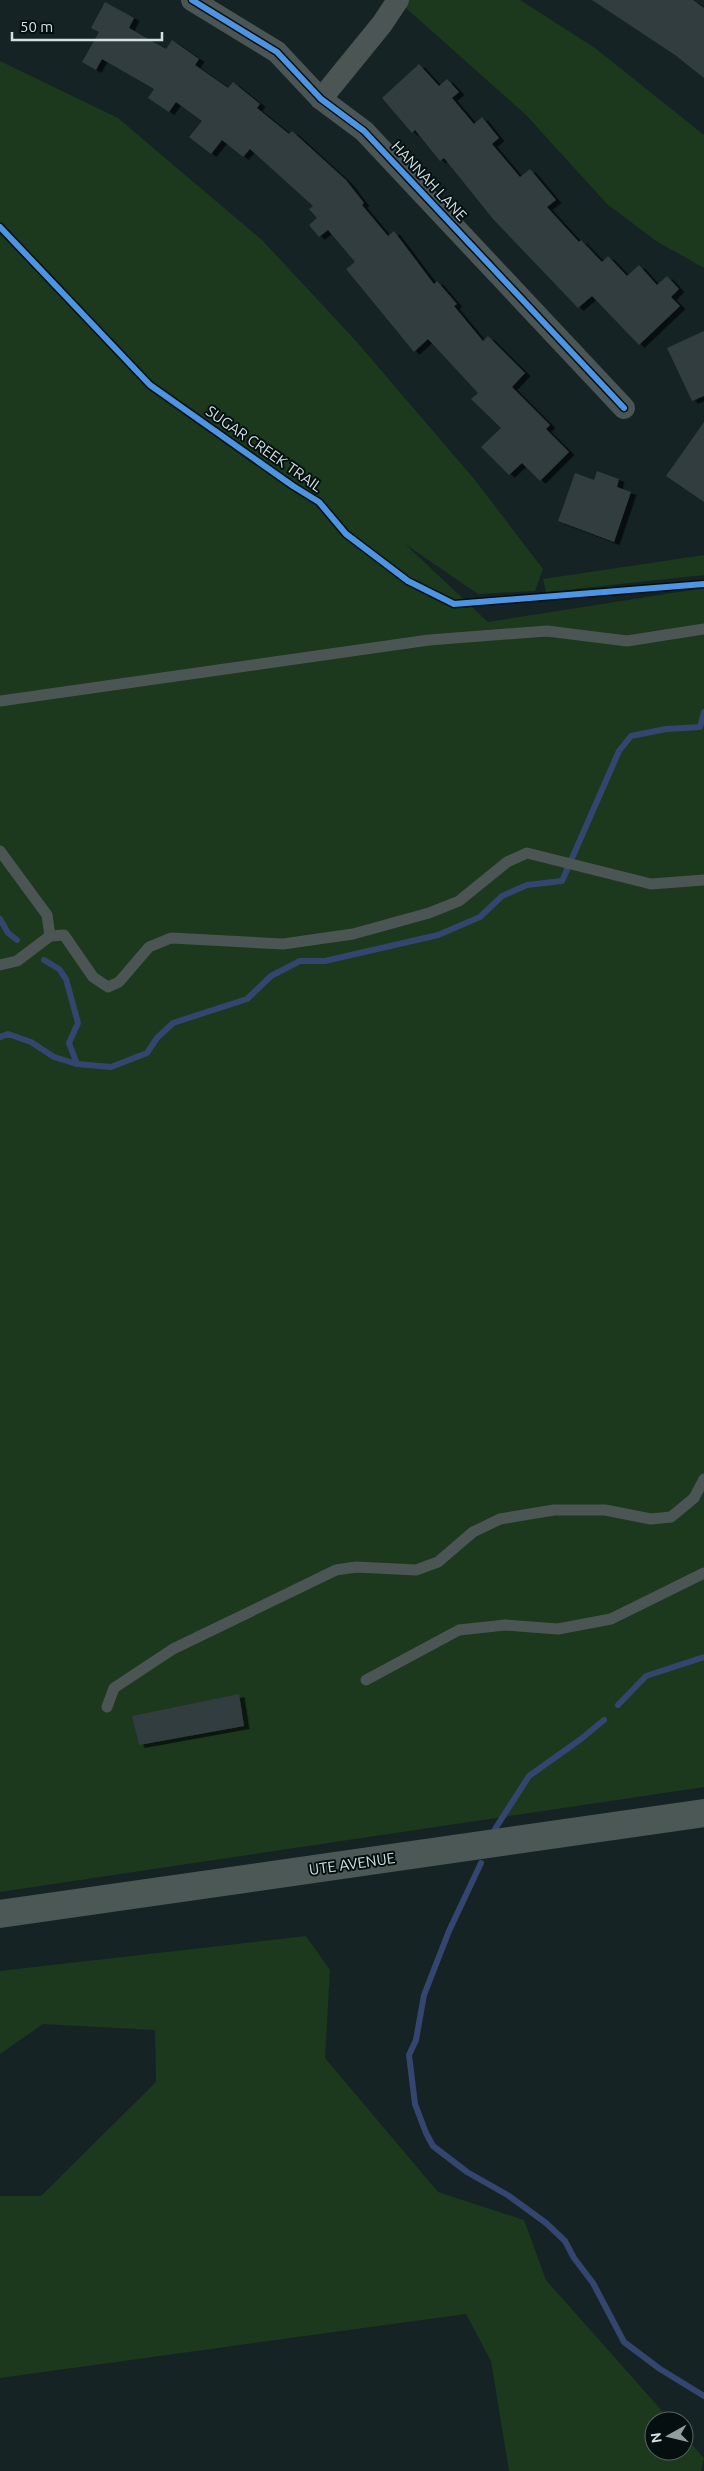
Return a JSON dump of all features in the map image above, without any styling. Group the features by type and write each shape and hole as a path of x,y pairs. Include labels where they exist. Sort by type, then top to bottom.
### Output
{"main road":[{"name":"UTE AVENUE","path":"0,1914 704,1814"}],"street":[{"name":"HANNAH LANE","path":"192,0 277,52 322,99 364,131 624,408"},
{"path":"322,99 382,24 398,0"}],"lane":[{"path":"0,701 429,640 547,631 628,641 704,629"},
{"path":"0,851 47,914 50,936"},
{"path":"0,965 17,961 50,936 64,935 93,977 108,987 119,982 150,947 171,938 283,944 353,934 428,913 458,902 507,862 526,853 651,884 704,880"},
{"path":"107,1707 114,1688 173,1649 336,1570 356,1567 416,1570 438,1562 473,1532 500,1519 554,1510 605,1510 651,1518 671,1517 694,1498 704,1479"},
{"path":"366,1680 459,1630 505,1625 558,1629 611,1619 704,1573"}],"green space":[{"path":"397,0 520,0 595,48 704,135 704,268 656,241 607,204 526,115"},
{"path":"0,61 118,118 263,241 356,341 475,480 543,569 535,591 478,594 405,544 488,622 704,588 704,1787 0,1892"},
{"path":"704,555 704,575 546,592 543,579"},
{"path":"306,1936 330,1970 325,2058 438,2192 524,2220 546,2280 662,2411 644,2411 644,2461 694,2461 694,2447 704,2458 701,2471 509,2471 491,2361 466,2314 0,2378 0,2196 41,2196 156,2082 155,2030 43,2024 0,2054 0,1971"}],"building":[{"path":"592,0 693,0 704,8 704,78 675,55"},
{"path":"105,2 134,18 129,28 166,49 172,40 199,59 195,65 228,88 233,82 260,104 257,108 289,134 292,131 346,180 364,203 362,205 388,236 394,231 434,284 437,281 457,304 454,306 483,341 488,336 525,373 512,387 550,425 546,429 569,452 540,481 522,463 509,475 481,447 501,428 471,399 478,393 428,339 414,352 346,269 355,262 328,230 319,237 309,225 317,218 309,209 313,206 250,149 243,157 222,140 211,154 189,137 202,121 176,102 169,112 148,98 154,89 102,59 96,70 82,62 99,32 91,28"},
{"path":"419,64 439,86 447,79 459,92 452,98 474,124 482,117 499,138 492,144 520,177 530,169 556,200 547,207 579,242 581,240 602,262 608,256 627,276 639,265 657,285 667,276 679,289 671,297 680,306 639,345 592,296 578,308 493,219 444,158 440,161 415,130 412,133 382,98"},
{"path":"704,331 704,396 692,401 667,348"},
{"path":"704,422 704,502 666,476"},
{"path":"597,471 619,479 617,487 631,492 614,542 558,521 575,473 594,480"},
{"path":"239,1694 244,1726 139,1745 132,1716"}],"waterway":[{"path":"0,1037 8,1034 31,1042 54,1057 77,1064 111,1067 147,1053 157,1038 173,1023 247,999 271,976 300,961 325,961 438,935 480,917 502,896 527,885 562,881 619,751 631,736 666,729 700,727 704,712"},
{"path":"0,919 8,933 17,940"},
{"path":"44,960 59,969 66,979 78,1023 69,1043 77,1064"},
{"path":"618,1705 646,1676 704,1657"},
{"path":"495,1829 529,1776 604,1720"},
{"path":"481,1863 449,1931 424,1995 416,2040 409,2055 415,2104 426,2133 433,2146 467,2172 509,2196 546,2223 565,2241 574,2258 593,2283 624,2342 660,2369 704,2396"}],"cycle path":[{"path":"192,0 277,52 321,99 364,131 624,408"},
{"name":"SUGAR CREEK TRAIL","path":"0,227 150,385 293,486 319,502 346,534 408,581 454,604 704,584"}]}
